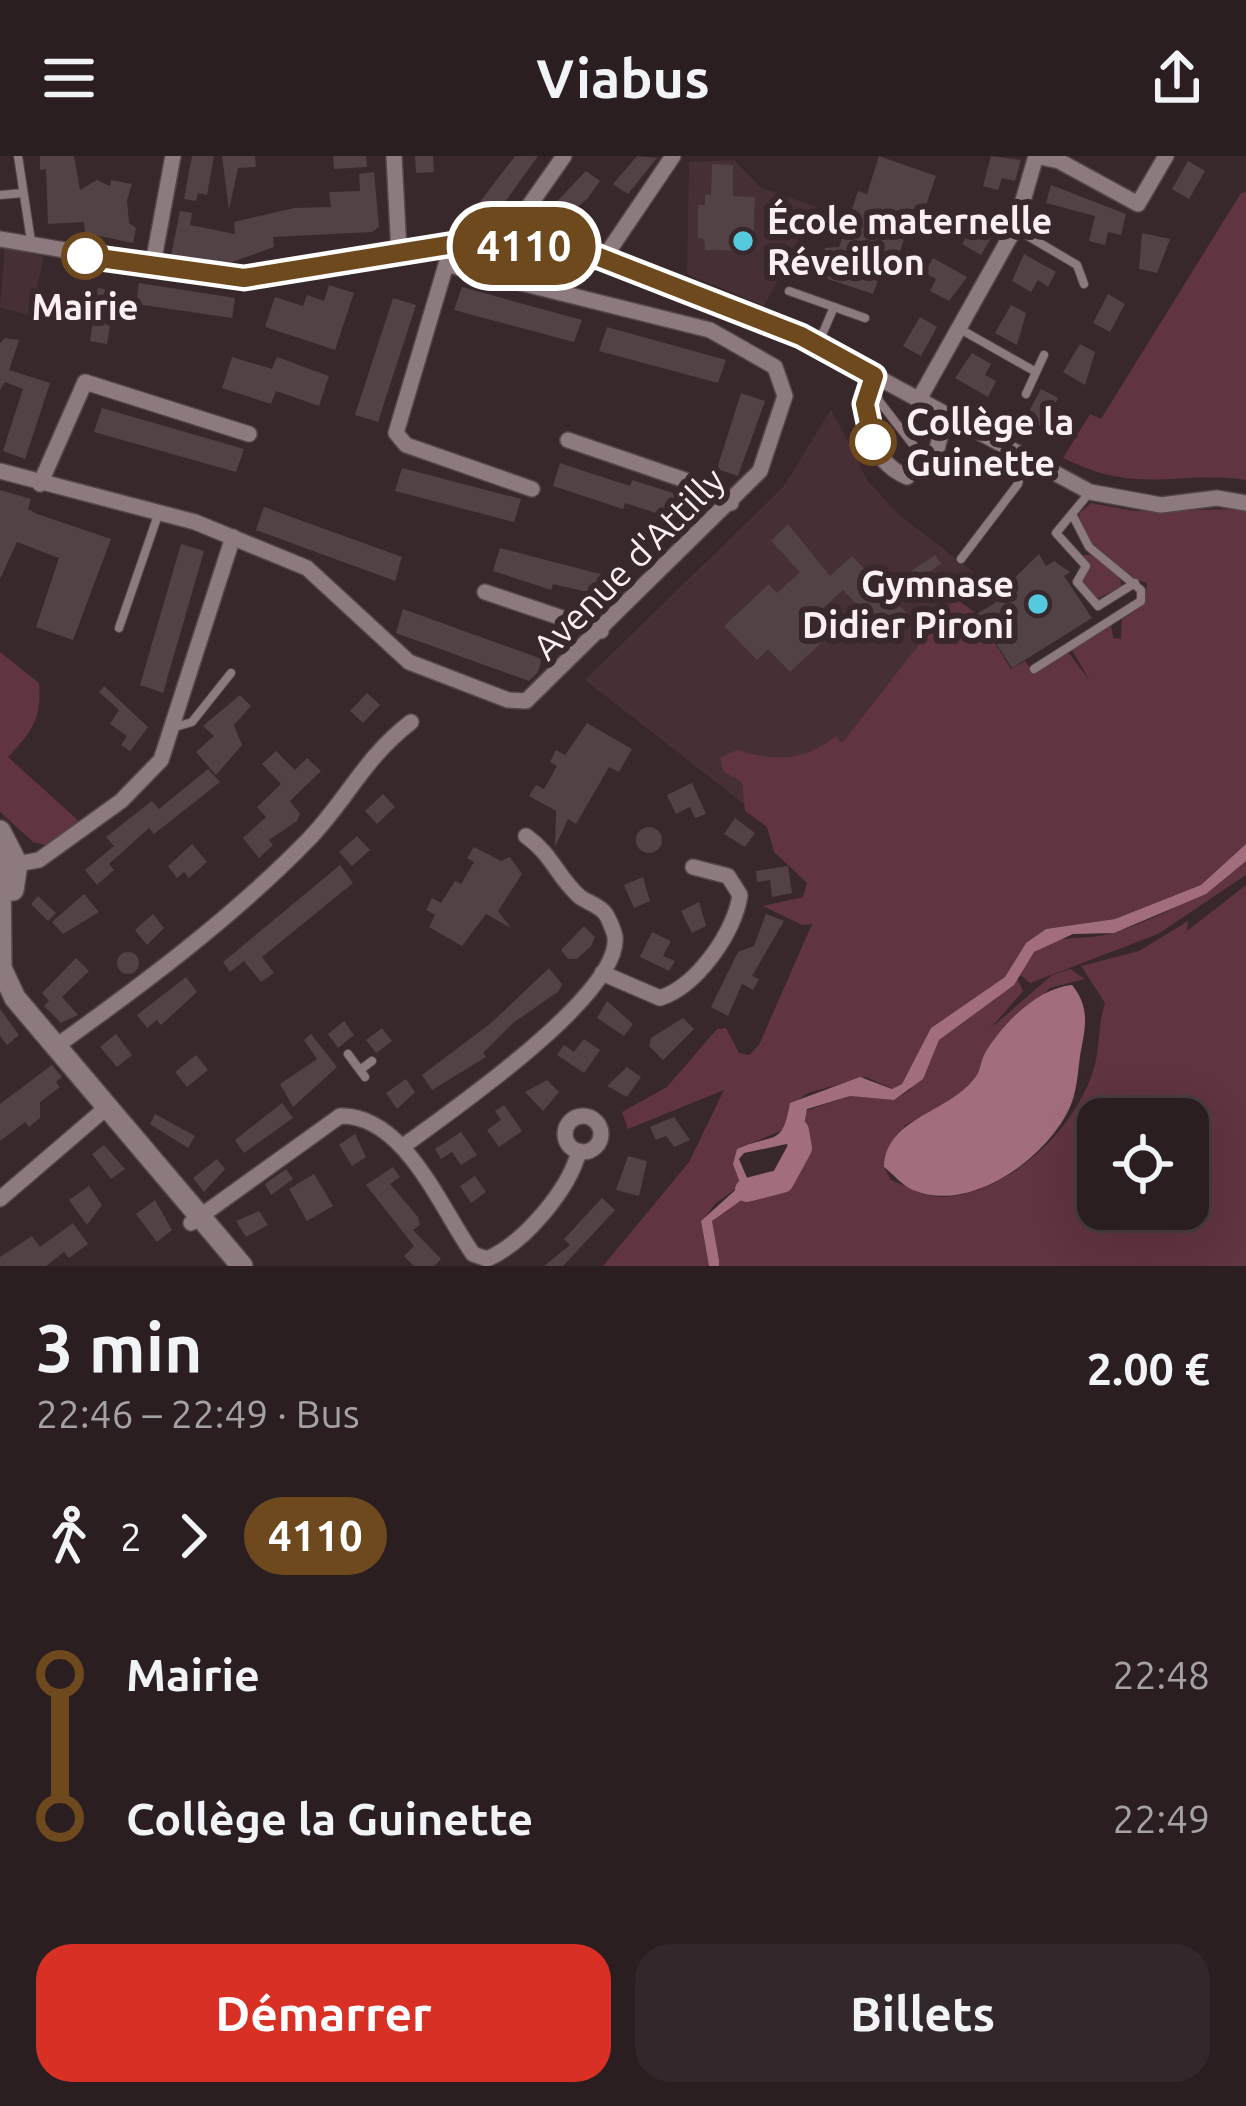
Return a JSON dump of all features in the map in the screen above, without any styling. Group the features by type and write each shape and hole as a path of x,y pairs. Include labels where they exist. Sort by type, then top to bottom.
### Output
{"street":[{"path":"152,269 173,156"},
{"path":"394,156 399,252"},
{"path":"503,243 564,156"},
{"path":"604,258 673,156"},
{"path":"918,401 1015,228 1036,156 1085,175 1138,204 1159,158"},
{"path":"1085,175 1096,156"},
{"path":"0,235 152,269 244,278 445,245 503,243 604,258 817,345 1090,492 1161,505 1217,497 1246,503"},
{"path":"445,245 449,265 396,433 406,446 532,489"},
{"name":"Avenue d'Attilly","path":"0,470 233,537 307,568 409,662 508,700 526,701 543,690 760,471 785,396 775,367 710,330 449,265"},
{"path":"874,376 865,404 873,442 907,477 937,449 945,417"},
{"path":"40,484 85,382 249,434"},
{"path":"568,440 717,491 731,503"},
{"path":"8,863 39,860 121,801 161,760 233,537"},
{"path":"485,592 601,631"},
{"path":"55,1046 132,992 309,839 376,749 411,722"},
{"path":"0,831 8,863 1,968 15,998 228,1266"},
{"path":"403,1147 522,1058 612,959 615,936 604,911 581,898 550,853 526,836"},
{"path":"602,973 661,998 679,992 736,921 740,895 728,877 693,867"},
{"path":"0,1199 110,1114"},
{"path":"195,1220 340,1115 356,1115 403,1147 472,1253 487,1259 506,1251 573,1176 579,1151"},
{"path":"195,1220 242,1266"}],"lane":[{"path":"18,156 31,243"},
{"path":"0,195 23,193"},
{"path":"1015,228 1077,265 1084,284"},
{"path":"789,291 865,318"},
{"path":"817,345 834,307"},
{"path":"959,329 1036,372"},
{"path":"1026,394 1044,355"},
{"path":"874,376 879,401 926,460"},
{"path":"961,559 1018,484 1024,460"},
{"path":"1090,492 1056,533 1083,560 1086,571 1077,582 1098,606 1135,583"},
{"path":"1034,669 1141,601 1135,583 1089,547 1072,514"},
{"path":"119,628 158,515"},
{"path":"174,728 192,722 231,673"},
{"path":"348,1054 362,1074 372,1061"}],"shaded area":[{"name":"École maternelle Réveillon","path":"734,160 761,188 817,207 764,306 687,274 689,162"},
{"path":"1246,192 1246,480 1136,479 1063,458 1090,414 1101,419 1241,193"},
{"path":"5,247 44,257 30,315 0,308"},
{"name":"Collège la Guinette","path":"831,409 868,481 898,514 975,573 775,828 585,680 784,486"},
{"path":"1091,503 1134,511 1246,509 1246,844 1201,885 1115,919 1046,929 1026,943 1005,977 931,1028 902,1084 893,1089 866,1077 808,1093 789,1107 788,1128 737,1149 741,1185 716,1203 701,1222 709,1266 603,1266 689,1162 724,1090 628,1129 622,1112 667,1087 717,1029 726,1028 739,1053 749,1055 759,1045 812,924 802,925 763,906 803,897 807,883 774,852 767,827 745,811 742,782 724,772 720,758 737,750 764,756 801,755 836,736 842,743 955,598 977,614 1011,669 1025,661 1034,674 1068,652 1090,681 1072,650 1111,625 1113,638 1121,639 1122,619 1141,604 1147,583 1115,566 1087,536 1079,513"},
{"path":"1080,555 1091,555 1119,576 1122,586 1095,600 1082,583 1088,565"},
{"path":"0,652 39,683 33,724 8,757 82,824 45,845 33,842 0,812"},
{"path":"1246,844 1246,861 1206,894 1114,933 1073,934 1034,952 1014,985 939,1040 923,1079 894,1100 850,1096 807,1109 801,1141 744,1153 739,1159 753,1192 712,1221 719,1266 709,1266 701,1221 741,1185 733,1164 737,1149 780,1133 790,1103 860,1077 892,1089 902,1084 931,1028 1005,977 1026,943 1046,929 1115,919 1201,885"},
{"path":"1246,861 1246,875 1158,934 1030,983 1019,974 1029,958 1050,942 1100,936 1150,919 1200,893"},
{"path":"1246,885 1246,1266 719,1266 712,1221 753,1192 784,1185 802,1154 805,1111 850,1096 894,1100 910,1090 939,1040 1017,978 1023,991 990,1029 1052,975 1070,969 1085,979 1050,988 984,1056 978,1076 943,1109 905,1125 884,1167 891,1180 925,1194 969,1193 1037,1154 1077,1105 1077,1230 1209,1230 1209,1098 1081,1098 1094,1068 1105,1003 1081,966 1139,951 1188,921 1187,931"},
{"path":"1072,985 1082,1002 1084,1037 1074,1097 1047,1142 1007,1175 960,1194 936,1196 909,1188 884,1167 887,1151 906,1127 974,1079 985,1053 1011,1019 1034,1000"}],"building":[{"path":"40,156 74,156 80,190 97,180 110,186 111,180 132,184 127,200 129,223 136,228 133,243 85,233 84,222 48,224 46,169 40,170"},
{"path":"192,156 214,156 207,195 198,193 196,201 184,199"},
{"path":"222,156 255,156 256,167 238,168 229,210"},
{"path":"333,156 366,156 367,167 334,169"},
{"path":"415,156 433,156 434,172 416,173"},
{"path":"515,156 538,156 492,220 476,207"},
{"path":"637,156 657,158 628,194 613,184"},
{"path":"879,156 936,176 924,211 914,208 894,270 883,267 873,294 816,275 825,248 839,247 858,191 867,194"},
{"path":"991,156 1021,160 1015,181 1002,178 998,190 983,186"},
{"path":"1188,161 1205,171 1189,199 1172,189"},
{"path":"712,164 733,165 733,196 755,197 753,251 705,250 704,239 698,238 698,205 705,205 705,194 711,195"},
{"path":"586,171 600,181 587,199 551,228 539,220"},
{"path":"374,172 379,227 372,232 273,237 274,247 227,264 171,256 180,211 192,213 190,225 235,234 234,222 294,208 331,207 329,192 360,191 359,174"},
{"path":"1051,185 1126,214 1121,235 1108,232 1105,245 1089,241 1095,216 1046,203"},
{"path":"978,217 997,228 981,255 962,244"},
{"path":"1142,233 1170,239 1157,273 1139,269"},
{"path":"1024,254 1056,272 1048,287 1038,280 1031,292 1012,281"},
{"path":"933,258 967,277 949,301 930,291 936,279 925,273"},
{"path":"139,283 235,298 232,318 136,304"},
{"path":"329,285 354,293 335,350 265,327 275,297 303,306 307,295 324,301"},
{"path":"462,287 582,320 574,342 454,310"},
{"path":"98,288 116,291 107,344 90,341"},
{"path":"1108,294 1125,304 1110,332 1093,323"},
{"path":"393,298 416,305 378,422 355,415"},
{"path":"1011,305 1026,313 1017,345 995,333"},
{"path":"920,317 937,327 921,356 903,346"},
{"path":"607,327 726,360 718,383 599,351"},
{"path":"5,338 19,340 9,370 50,383 25,459 3,451 23,389 5,382 0,390 0,343"},
{"path":"1080,344 1095,352 1085,385 1063,372"},
{"path":"972,353 991,364 985,375 996,381 988,397 955,378"},
{"path":"232,357 272,369 277,357 329,376 319,406 276,391 271,404 222,388"},
{"path":"1041,389 1058,398 1043,427 1026,417"},
{"path":"741,393 765,401 738,476 717,469"},
{"path":"102,408 244,449 236,472 94,432"},
{"path":"560,463 630,486 632,480 702,502 689,524 625,503 623,509 553,486"},
{"path":"402,468 521,499 514,522 395,491"},
{"path":"0,490 31,499 28,509 37,514 111,539 73,640 36,627 59,558 17,542 0,579"},
{"path":"264,507 402,557 395,581 256,530"},
{"path":"788,524 830,576 852,556 913,620 891,640 843,590 820,611 836,629 790,672 768,649 757,660 724,626 769,584 777,593 800,572 771,541"},
{"path":"181,544 204,551 163,693 140,685"},
{"path":"500,548 619,579 613,598 553,584 551,590 493,571"},
{"name":"Gymnase Didier Pironi","path":"1039,554 1046,566 1054,561 1070,572 1064,576 1092,618 1012,668 977,614 1009,594 1005,587"},
{"path":"935,555 941,564 917,581 911,571"},
{"path":"403,609 542,659 538,672 529,681 396,633"},
{"path":"104,686 148,727 130,751 121,745 127,736 110,724 119,710 99,692"},
{"path":"367,693 380,705 363,723 350,711"},
{"path":"240,695 251,706 234,725 242,745 216,775 196,752 214,736 203,726"},
{"path":"587,723 632,749 619,772 609,767 576,824 568,819 555,847 556,811 529,796 536,785 544,789 557,766 550,762 556,750 565,755"},
{"path":"276,751 295,770 307,758 321,771 290,801 300,814 297,821 269,840 273,845 259,858 243,838 266,817 257,807 281,784 262,764"},
{"path":"208,769 220,782 154,834 149,828 109,864 114,870 97,885 85,870 114,846 106,837 152,801 159,809"},
{"path":"692,783 706,814 695,818 690,807 676,814 667,795"},
{"path":"383,794 395,807 377,824 365,811"},
{"path":"735,818 755,833 745,847 724,834"},
{"path":"649,827 662,840 649,853 636,840"},
{"path":"357,836 370,850 352,866 339,852"},
{"path":"192,844 207,862 189,878 184,872 177,878 168,866"},
{"path":"474,847 501,861 510,857 522,874 498,911 511,928 486,914 462,946 429,927 435,915 426,910 432,898 441,903 455,881 461,884 474,862 467,858"},
{"path":"340,865 353,883 262,957 274,973 261,982 244,961 230,972 223,962"},
{"path":"788,866 792,893 772,897 770,880 757,882 756,871"},
{"path":"643,877 650,901 634,908 624,885"},
{"path":"84,894 99,912 63,934 52,922"},
{"path":"38,896 56,913 48,921 31,904"},
{"path":"699,902 706,926 692,933 681,911"},
{"path":"153,914 164,928 147,945 135,930"},
{"path":"766,914 784,921 752,976 759,979 753,990 742,984 728,1016 711,1007 738,952 754,946"},
{"path":"584,926 595,937 591,946 577,959 568,959 561,950"},
{"path":"652,932 671,941 663,956 675,961 669,971 640,957"},
{"path":"128,952 139,963 128,974 117,963"},
{"path":"76,958 89,971 62,997 78,1015 61,1023 44,1006 49,1001 42,993"},
{"path":"549,968 562,984 559,991 513,1023 483,1053 486,1057 432,1090 422,1075 491,1023"},
{"path":"186,977 197,992 161,1025 157,1020 147,1028 137,1015"},
{"path":"607,1001 633,1024 624,1036 597,1018"},
{"path":"0,1009 19,1035 7,1045 0,1036"},
{"path":"683,1018 694,1029 663,1060 649,1046 651,1038"},
{"path":"344,1021 354,1035 338,1048 328,1034"},
{"path":"382,1028 392,1041 376,1053 366,1040"},
{"path":"116,1034 132,1055 117,1067 100,1047"},
{"path":"311,1034 337,1067 293,1107 280,1084 317,1059 304,1040"},
{"path":"584,1039 600,1050 584,1073 557,1055 564,1045 574,1052"},
{"path":"196,1055 208,1070 187,1087 175,1072"},
{"path":"52,1065 62,1077 56,1082 60,1087 40,1102 40,1118 29,1127 25,1122 0,1141 0,1104"},
{"path":"627,1067 641,1077 627,1097 607,1086"},
{"path":"406,1079 415,1092 397,1109 386,1093"},
{"path":"547,1080 559,1092 543,1111 525,1092"},
{"path":"282,1103 293,1118 244,1153 235,1140"},
{"path":"504,1105 522,1131 499,1147 487,1130 501,1120 495,1111"},
{"path":"155,1114 195,1136 188,1148 150,1124"},
{"path":"674,1117 690,1140 674,1147 666,1136 656,1140 650,1127"},
{"path":"461,1132 477,1155 461,1165 452,1152 441,1159 435,1149"},
{"path":"355,1134 366,1157 352,1166 339,1145"},
{"path":"104,1145 125,1169 111,1179 92,1154"},
{"path":"628,1156 647,1161 639,1196 616,1190"},
{"path":"217,1159 225,1169 204,1192 193,1178"},
{"path":"393,1167 400,1177 390,1184 418,1217 420,1225 413,1230 441,1259 434,1266 414,1266 404,1256 414,1246 366,1185"},
{"path":"286,1169 293,1179 271,1195 265,1184"},
{"path":"314,1174 333,1206 307,1221 289,1189"},
{"path":"475,1176 486,1192 471,1203 460,1186"},
{"path":"89,1186 102,1205 87,1225 69,1200"},
{"path":"602,1198 615,1210 563,1266 544,1266 570,1245 564,1239"},
{"path":"155,1200 172,1230 157,1242 136,1214"},
{"path":"259,1211 268,1225 246,1237 236,1221"},
{"path":"73,1223 88,1244 69,1258 64,1252 46,1266 0,1266 0,1257 32,1236 40,1247"}],"waterway":[{"path":"747,1190 782,1181 800,1148 797,1131"}],"bus line":[{"name":"4110","path":"85,256 152,269 244,278 473,241 604,258 801,336 874,376 865,404 873,442"}],"place":[{"name":"École maternelle Réveillon","path":"743,241"},
{"name":"Mairie","path":"85,256"},
{"name":"Collège la Guinette","path":"873,442"},
{"name":"Gymnase Didier Pironi","path":"1038,604"}]}
